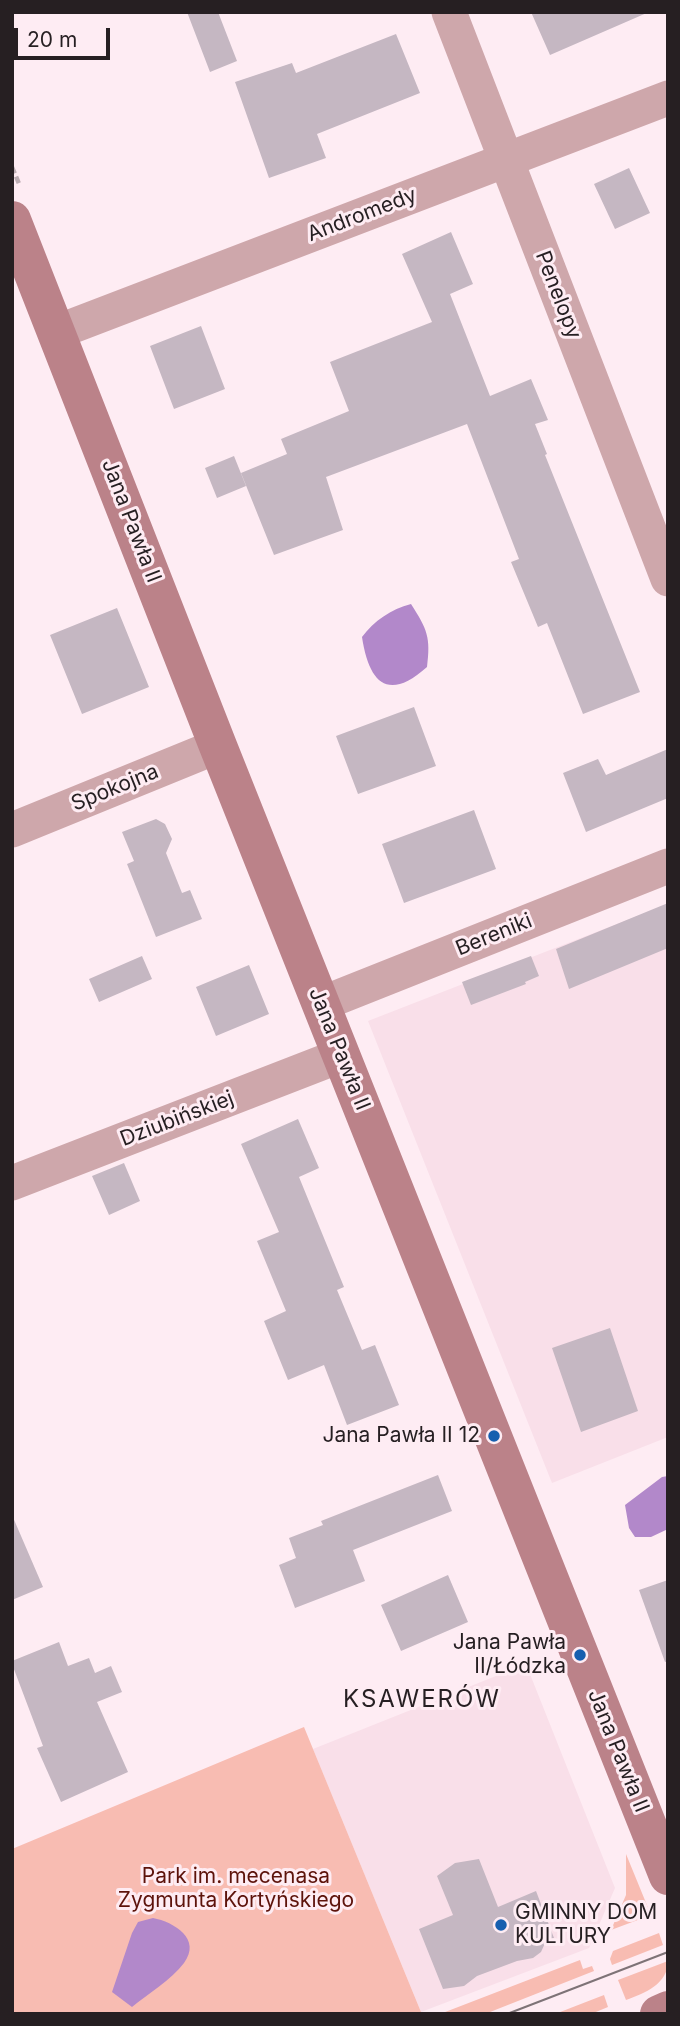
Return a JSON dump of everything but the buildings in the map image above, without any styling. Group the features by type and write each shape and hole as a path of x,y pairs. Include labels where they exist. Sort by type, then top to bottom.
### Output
{"street":[{"name":"Penelopy","path":"449,12 668,579"},
{"name":"Andromedy","path":"57,332 668,98"},
{"name":"Jana Pawła II","path":"12,220 218,746 668,1876"},
{"name":"Spokojna","path":"12,830 218,746"},
{"name":"Bereniki","path":"321,1004 668,866"},
{"name":"Dziubińskiej","path":"12,1183 342,1055"},
{"path":"659,2014 668,2011"}],"shaded area":[{"path":"411,604 426,634 427,667 401,684 391,685 375,676 365,653 362,637 384,616"},
{"path":"668,904 668,1437 552,1483 368,1021"},
{"path":"668,1476 668,1529 651,1537 635,1537 629,1528 625,1505 662,1477"},
{"path":"526,1664 615,1888 589,1948 421,2012 313,1749"},
{"path":"153,1918 169,1923 183,1933 190,1946 189,1954 173,1975 132,2007 112,1992 138,1922"}],"green space":[{"name":"Park im. mecenasa Zygmunta Kortyńskiego","path":"304,1727 421,2012 12,2014 12,1849"},
{"path":"626,1854 651,1915 611,1930 626,1895"},
{"path":"659,1933 663,1945 612,1965 610,1959 613,1951"},
{"path":"580,1960 583,1969 592,1966 594,1971 485,2014 440,2014"},
{"path":"668,1961 660,1982 648,1991 626,2000 618,1980"},
{"path":"604,1995 608,2007 591,2014 555,2014"}],"tram line":[{"path":"507,2014 668,1952"}],"place":[{"name":"Jana Pawła II 12","path":"494,1436"},
{"name":"Jana Pawła II/Łódzka","path":"580,1655"},
{"name":"GMINNY DOM KULTURY","path":"501,1925"}],"district":[{"name":"KSAWERÓW","path":"422,1700"}]}
